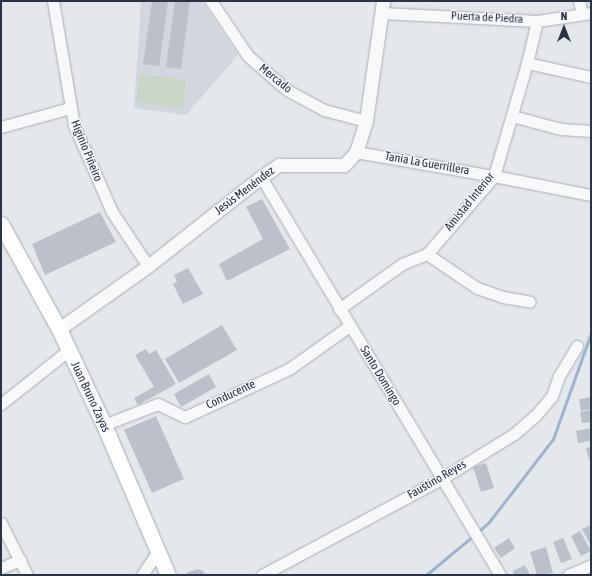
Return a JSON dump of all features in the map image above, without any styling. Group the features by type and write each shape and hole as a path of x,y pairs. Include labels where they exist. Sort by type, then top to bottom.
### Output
{"main road":[{"name":"Juan Bruno Zayas","path":"1,224 60,329 104,425 157,553 168,575"}],"street":[{"name":"Higinio Piñeiro","path":"53,1 74,125 112,212 148,266"},
{"name":"Mercado","path":"211,1 248,56 287,90 324,110 366,121"},
{"path":"579,1 586,14"},
{"name":"Jesús Menéndez","path":"60,329 148,266 261,177 279,165 344,165 356,152 366,121 382,7"},
{"name":"Puerta de Piedra","path":"382,7 537,21 586,14"},
{"name":"Amistad Interior","path":"339,309 402,264 427,254 494,176 527,63 537,21"},
{"path":"527,63 591,77"},
{"path":"1,127 70,108"},
{"path":"512,116 561,129 591,131"},
{"name":"Tania La Guerrillera","path":"356,152 494,176 591,195"},
{"name":"Santo Domingo","path":"261,177 500,575"},
{"path":"427,254 478,288 503,297 530,302"},
{"name":"Conducente","path":"104,425 158,404 185,417 289,369 350,326"},
{"name":"Faustino Reyes","path":"262,575 441,479 514,434 536,415 552,396 559,376 577,346"},
{"path":"1,404 69,350"},
{"path":"1,523 27,575"},
{"path":"142,575 157,553"},
{"path":"1,568 20,560"},
{"path":"568,575 591,565"}],"shaded area":[{"path":"141,1 202,1 238,55 186,115 134,108"}],"green space":[{"path":"140,74 186,80 183,108 136,102"}],"building":[{"path":"152,1 168,1 159,66 143,64"},
{"path":"175,1 190,1 181,69 166,67"},
{"path":"262,199 290,249 227,281 219,264 263,239 246,207"},
{"path":"100,212 116,242 45,275 32,244"},
{"path":"188,268 203,294 183,304 173,284 177,282 174,275"},
{"path":"222,325 237,350 179,383 165,359"},
{"path":"146,349 149,354 156,350 176,384 138,405 134,398 154,387 135,355"},
{"path":"209,374 216,387 181,407 174,394"},
{"path":"591,397 591,409 581,411 579,399"},
{"path":"591,410 591,422 582,423 580,412"},
{"path":"156,416 184,479 152,493 124,430"},
{"path":"591,428 591,441 578,443 576,431"},
{"path":"591,447 591,459 589,460 586,448"},
{"path":"486,463 494,488 481,492 473,467"},
{"path":"591,525 591,546 582,529"},
{"path":"580,531 591,551 581,556 571,536"},
{"path":"509,538 515,548 501,558 494,548"},
{"path":"563,538 572,559 561,563 553,542"},
{"path":"546,547 553,573 537,575 530,552"},
{"path":"525,565 530,575 514,575 513,571"},
{"path":"198,569 203,571 205,575 188,575 186,573"}],"waterway":[{"path":"478,532 489,522 553,439 591,333"},
{"path":"426,575 474,535"}]}
